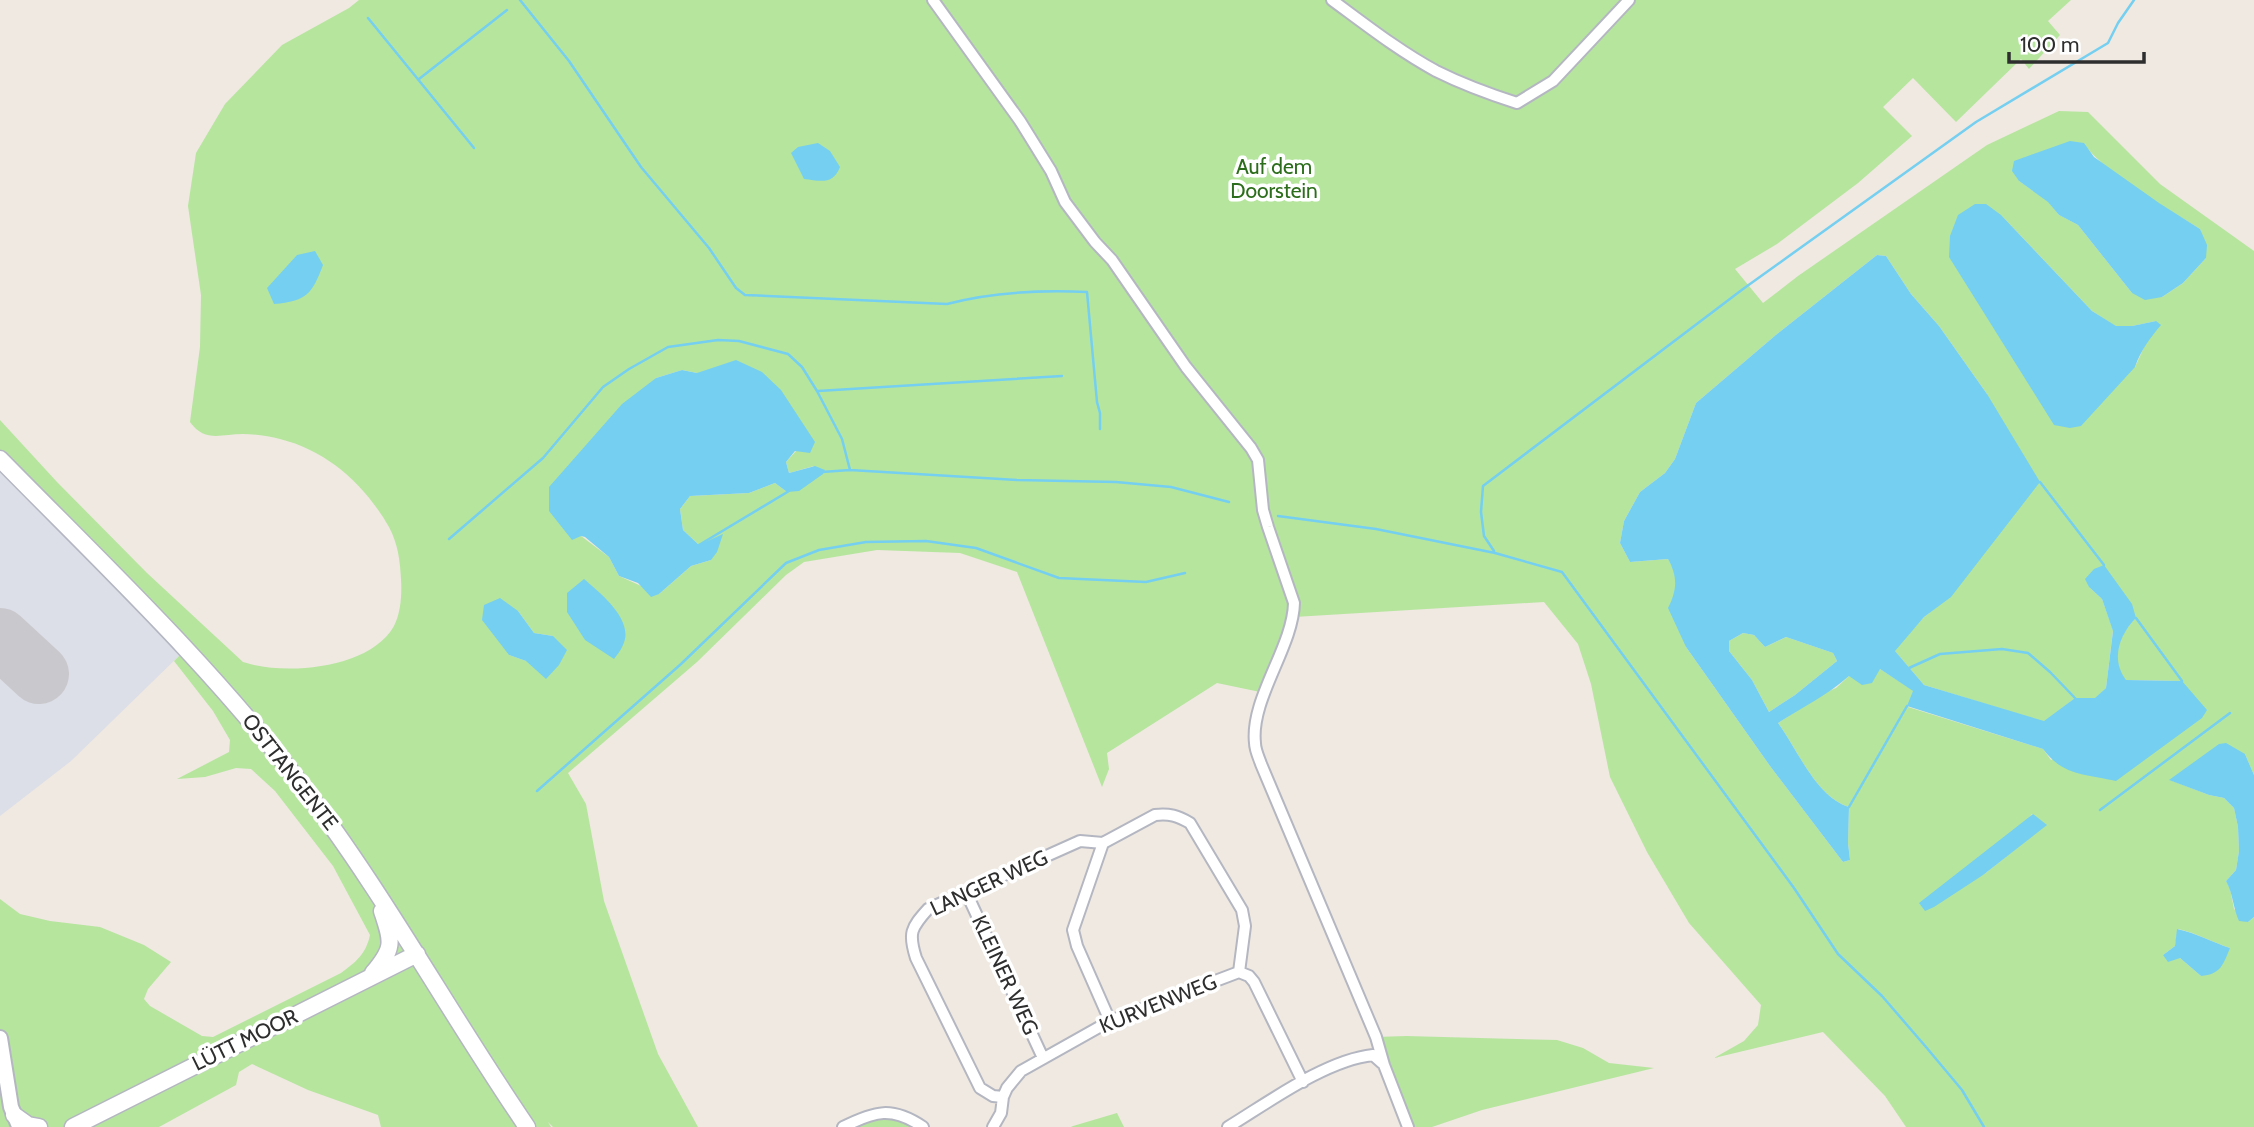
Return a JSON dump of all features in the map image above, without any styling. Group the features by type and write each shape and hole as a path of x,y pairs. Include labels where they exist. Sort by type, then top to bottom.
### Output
{"main road":[{"name":"OSTTANGENTE","path":"0,459 228,694 300,782 417,954 527,1127"},
{"path":"370,978 387,956 391,938 375,891"},
{"name":"LÜTT MOOR","path":"73,1127 417,954"},
{"path":"17,1121 39,1127"}],"street":[{"path":"933,0 1020,121 1051,171 1065,202 1112,260 1185,368 1258,460 1266,518 1294,603 1294,617 1265,693 1254,743 1376,1037 1408,1127"},
{"path":"1332,0 1385,40 1436,71 1481,92 1517,103 1553,81 1629,0"},
{"name":"LANGER WEG","path":"1003,1097 993,1096 980,1088 916,958 911,942 911,930 928,909 1080,841 1103,843 1155,815 1178,816 1190,823 1242,910 1245,926 1239,972"},
{"path":"1103,843 1073,930 1077,946 1110,1021"},
{"name":"KLEINER WEG","path":"967,892 1043,1058"},
{"name":"KURVENWEG","path":"993,1127 1001,1113 1007,1088 1021,1071 1110,1021 1239,972 1249,976 1254,982 1303,1082"},
{"path":"0,1038 11,1107 17,1121"},
{"path":"1228,1127 1303,1082 1354,1057 1373,1055 1384,1065"},
{"path":"843,1127 862,1118 885,1113 905,1115 923,1127"}],"shaded area":[{"path":"0,459 186,649 71,761 0,816"}],"green space":[{"name":"Auf dem Doorstein","path":"359,0 2071,0 2048,21 2060,35 2029,69 2021,59 1956,122 1913,78 1883,107 1912,136 1858,183 1777,244 1735,269 1763,303 1987,145 2059,111 2088,112 2160,184 2254,251 2254,775 2245,754 2170,780 2224,798 2234,808 2239,851 2236,870 2226,881 2234,909 2248,922 2254,917 2254,1127 1906,1127 1885,1096 1823,1032 1714,1058 1744,1041 1758,1025 1761,1005 1689,923 1647,852 1610,777 1591,684 1578,644 1544,602 1294,617 1265,693 1217,683 1107,753 1109,769 1102,787 1017,572 960,553 877,550 804,562 786,575 697,662 568,773 586,804 604,901 658,1054 698,1127 553,1127 548,1122 551,1127 381,1127 378,1115 308,1090 252,1064 239,1072 236,1085 159,1127 0,1127 0,899 20,914 100,927 144,945 171,962 148,989 144,999 150,1006 202,1036 213,1037 341,973 360,957 368,942 370,935 333,866 275,791 251,769 236,768 205,777 177,779 229,752 230,740 213,711 174,661 186,649 0,459 0,420 147,573 243,662 281,668 303,668 347,660 366,652 394,626 400,609 401,590 396,546 389,527 357,484 329,461 297,445 257,435 208,435 196,429 190,422 200,347 201,295 188,206 196,153 225,104 282,45","holes":["2083,143 2106,167 2200,229 2206,258 2183,283 2162,297 2132,293 2078,225 2059,215 2049,202 2019,181","2001,215 2092,311 2115,326 2156,321 2135,367","1877,255 1886,256 1911,294 1939,326 1987,394 1951,596 1924,617 1894,650 1924,685 2044,722 2075,698 2096,698 2106,688 2113,630 2102,599 2089,587 2136,618 2125,631 2118,647 2118,664 2125,680 2182,681 2051,760 2043,749 1908,707 1914,691 1880,669 1849,676 1836,688 1778,723 1817,783 1837,802 1849,807 1850,860 1843,862 1770,766 1686,647 1675,571 1668,559 1630,562 1620,543 1624,521 1640,492 1665,473 1675,459 1696,403 1777,334","682,370 697,373 796,451 786,462 789,473 814,466 787,492 775,483 749,493 690,496 680,509 683,530 711,560 691,566 659,594 619,576 609,557 581,536 656,378","518,611 534,633 553,636 526,661 509,655","2032,814 2046,825 1983,875","2178,929 2230,948 2201,976 2180,958 2163,955 2175,946"]},
{"path":"1743,633 1754,635 1765,647 1786,637 1833,653 1837,661 1769,712 1752,680 1729,651 1729,641"},
{"path":"1376,1037 1557,1040 1583,1048 1609,1063 1654,1068 1482,1110 1432,1127 1408,1127"},
{"path":"885,1113 923,1127 843,1127"},
{"path":"1117,1113 1124,1127 1071,1127 1073,1126"}],"water":[{"path":"2070,141 2084,143 2094,157 2200,229 2207,245 2206,258 2183,283 2162,297 2145,300 2132,293 2078,225 2059,215 2048,202 2019,181 2012,171 2014,161"},
{"path":"818,143 830,151 840,167 830,179 804,179 791,153 798,147"},
{"path":"1975,204 1986,204 2001,215 2092,311 2116,326 2156,321 2161,325 2146,344 2135,367 2081,426 2070,428 2054,425 1949,257 1950,236 1958,215"},
{"path":"315,251 323,265 311,289 294,301 274,304 267,288 297,255"},
{"path":"1877,255 1886,256 1911,294 1939,326 1987,394 2040,482 1951,597 1924,617 1895,651 1924,685 2044,721 2075,698 2095,698 2106,688 2113,631 2102,599 2089,587 2085,579 2094,569 2104,565 2132,604 2136,618 2125,631 2119,647 2119,664 2126,680 2182,681 2207,710 2202,718 2116,781 2067,769 2043,749 1907,706 1913,691 1880,669 1872,683 1862,685 1849,676 1778,723 1817,783 1837,802 1849,807 1850,860 1843,862 1770,766 1686,647 1668,608 1675,584 1668,559 1630,562 1620,543 1624,521 1640,492 1665,473 1675,459 1696,403 1777,334","holes":["1743,633 1754,635 1765,647 1786,637 1833,653 1837,661 1769,712 1752,680 1729,651 1729,641"]},
{"path":"736,360 762,372 781,390 815,442 810,453 795,451 786,462 789,473 815,466 825,470 799,491 787,492 775,483 749,493 690,496 680,509 683,530 699,545 723,534 717,552 711,560 691,566 659,594 651,597 638,583 619,576 609,557 585,537 572,540 549,511 549,487 622,404 656,378 682,370 697,373"},
{"path":"584,579 614,608 624,626 623,645 614,659 585,640 567,612 567,593"},
{"path":"500,598 518,611 534,633 553,636 567,650 559,665 546,679 526,661 509,655 482,620 484,605"},
{"path":"2226,743 2245,754 2254,775 2254,917 2248,922 2239,921 2226,881 2236,870 2239,851 2234,808 2224,798 2169,780 2219,744"},
{"path":"2033,814 2047,825 1983,875 1925,911 1919,903"},
{"path":"2177,929 2230,948 2220,968 2201,976 2180,958 2168,962 2163,955 2175,946"}],"waterway":[{"path":"520,0 569,61 641,167 709,248 736,288 745,295 947,304 1017,293 1087,292 1100,429"},
{"path":"1494,551 1484,536 1481,512 1483,486 1743,289 1976,122 2108,43 2134,0"},
{"path":"419,79 507,10"},
{"path":"368,18 474,148"},
{"path":"449,539 543,458 603,387 668,347 718,340 739,341 788,354 802,367 817,391 842,439 850,470"},
{"path":"818,391 1062,376"},
{"path":"822,472 850,470 1017,480 1116,482 1171,487 1229,502"},
{"path":"2040,482 2104,565"},
{"path":"699,545 789,491"},
{"path":"1278,516 1376,529 1495,553 1562,572 1794,888 1838,954 1882,996 1926,1047 1962,1090 1984,1127"},
{"path":"537,791 681,664 786,563 819,550 866,542 926,541 976,548 1059,578 1146,582 1185,573"},
{"path":"2136,618 2182,681"},
{"path":"1909,668 1940,654 2002,649 2028,653 2075,698"},
{"path":"1849,807 1907,706"},
{"path":"2100,810 2230,713"}],"runway":[{"path":"0,638 39,674"}]}
